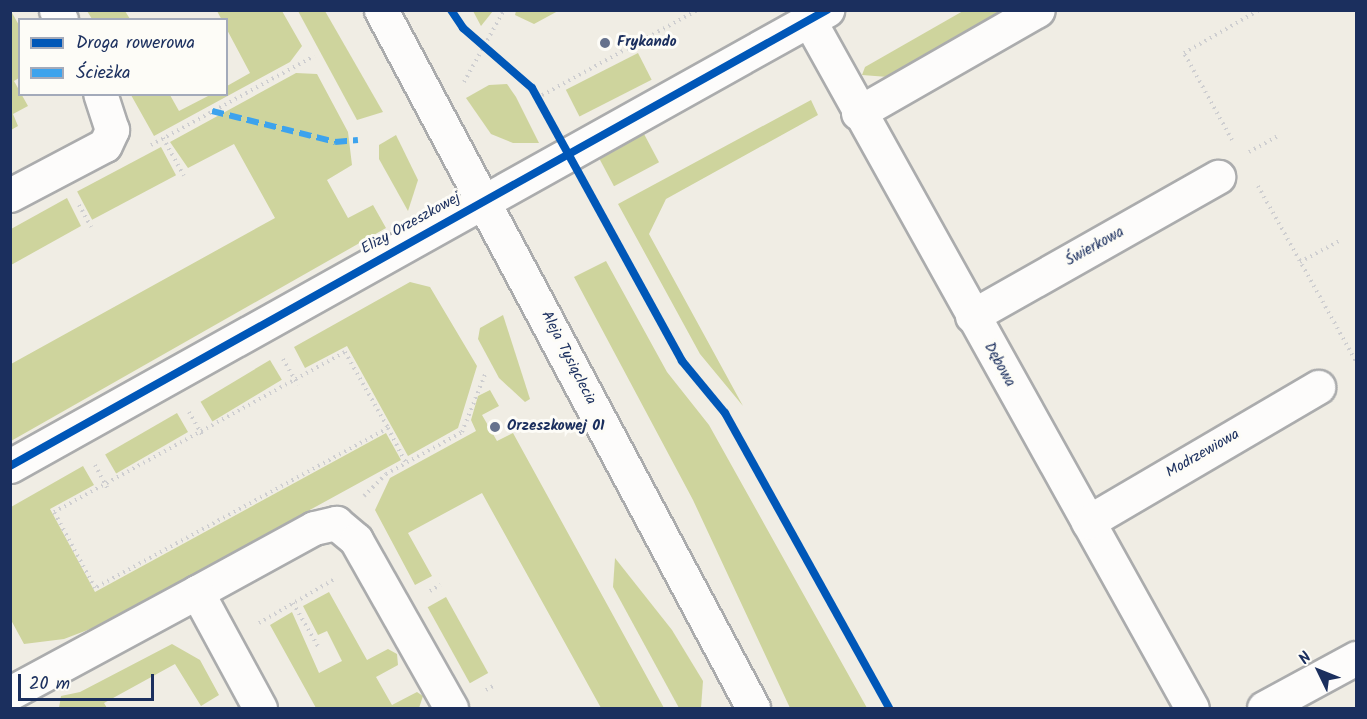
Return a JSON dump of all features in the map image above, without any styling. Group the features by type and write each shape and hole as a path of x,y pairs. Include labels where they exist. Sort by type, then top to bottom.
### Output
{"street":[{"name":"Aleja Tysiąclecia","path":"381,10 484,199 745,706"},
{"path":"858,113 1038,10"},
{"name":"Elizy Orzeszkowej","path":"10,465 818,15"},
{"name":"Dębowa","path":"818,15 858,113 1192,708"},
{"path":"10,195 105,145 112,130 101,96"},
{"name":"Świerkowa","path":"972,316 1230,167"},
{"name":"Modrzewiowa","path":"1088,522 1318,387"},
{"path":"18,708 10,694 315,528 336,523 356,540 451,708"},
{"path":"196,592 260,708"},
{"path":"1264,708 1356,658"}],"path":[{"path":"461,84 472,74 504,10"},
{"path":"537,98 698,10"},
{"path":"142,150 314,56"},
{"path":"1230,167 1280,135"},
{"path":"163,138 184,176"},
{"path":"75,198 91,227"},
{"path":"1300,262 1339,241"},
{"path":"277,348 298,385"},
{"path":"388,428 95,588 54,512 202,434 345,352 388,428 406,463"},
{"path":"362,498 406,463 462,432 486,372"},
{"path":"182,401 202,434"},
{"path":"88,453 107,486"},
{"path":"249,628 343,575"},
{"path":"293,603 319,648"}],"green space":[{"path":"516,10 558,11 534,24 515,15"},
{"path":"11,11 18,23 18,79 14,81 18,88 18,96 22,96 28,106 13,114 18,126 11,130"},
{"path":"87,11 125,11 129,18 91,18"},
{"path":"217,11 282,11 302,46 290,62 228,96 228,85 250,73 228,32 228,18 221,18"},
{"path":"298,11 325,11 383,112 357,120"},
{"path":"473,11 493,11 481,26"},
{"path":"963,11 1004,11 888,77 862,75 865,67"},
{"path":"638,53 652,80 579,117 566,90"},
{"path":"296,73 317,74 348,132 352,165 327,180 348,218 373,205 386,228 11,441 11,364 275,218 234,144 188,168 170,142"},
{"path":"507,84 539,143 513,143 491,134 466,98 489,85"},
{"path":"132,96 171,96 179,111 208,96 228,96 154,136"},
{"path":"811,100 818,115 666,199 649,234 743,406 700,354 618,204"},
{"path":"644,134 659,162 614,186 599,158"},
{"path":"396,135 418,180 408,211 379,159 379,145"},
{"path":"161,147 176,175 92,220 77,192"},
{"path":"67,198 81,226 11,265 11,229"},
{"path":"606,261 667,372 709,425 867,708 790,708 693,500 574,277"},
{"path":"410,282 430,287 477,366 458,428 408,456 347,346 305,368 294,347"},
{"path":"503,315 530,399 525,402 499,378 478,339 480,328"},
{"path":"270,360 282,380 212,421 201,402"},
{"path":"490,390 499,406 482,415 497,441 513,433 664,708 601,708 482,493 408,533 432,576 415,585 375,510 390,478 476,431 471,420 478,396"},
{"path":"177,413 188,432 116,474 105,454"},
{"path":"386,433 401,460 98,626 64,639 24,644 11,620 11,507 83,466 94,485 50,509 95,592"},
{"path":"615,558 672,630 703,681 701,708 679,708 613,587"},
{"path":"329,592 367,660 388,649 397,654 398,665 376,677 392,705 417,692 423,696 419,708 316,708 270,625 292,612 319,673 342,661 327,631 318,635 303,606"},
{"path":"446,597 488,673 470,683 428,607"},
{"path":"172,644 200,660 219,695 201,706 175,664 104,703 107,708 59,708 61,696 80,692"}],"marked path":[{"path":"212,111 335,142 358,140"}],"cycle path":[{"path":"451,10 463,28 532,88 682,361 725,413 889,708"},
{"path":"10,466 827,10"}],"place":[{"name":"Frykando","path":"605,43"},
{"name":"Orzeszkowej 01","path":"495,427"}]}
